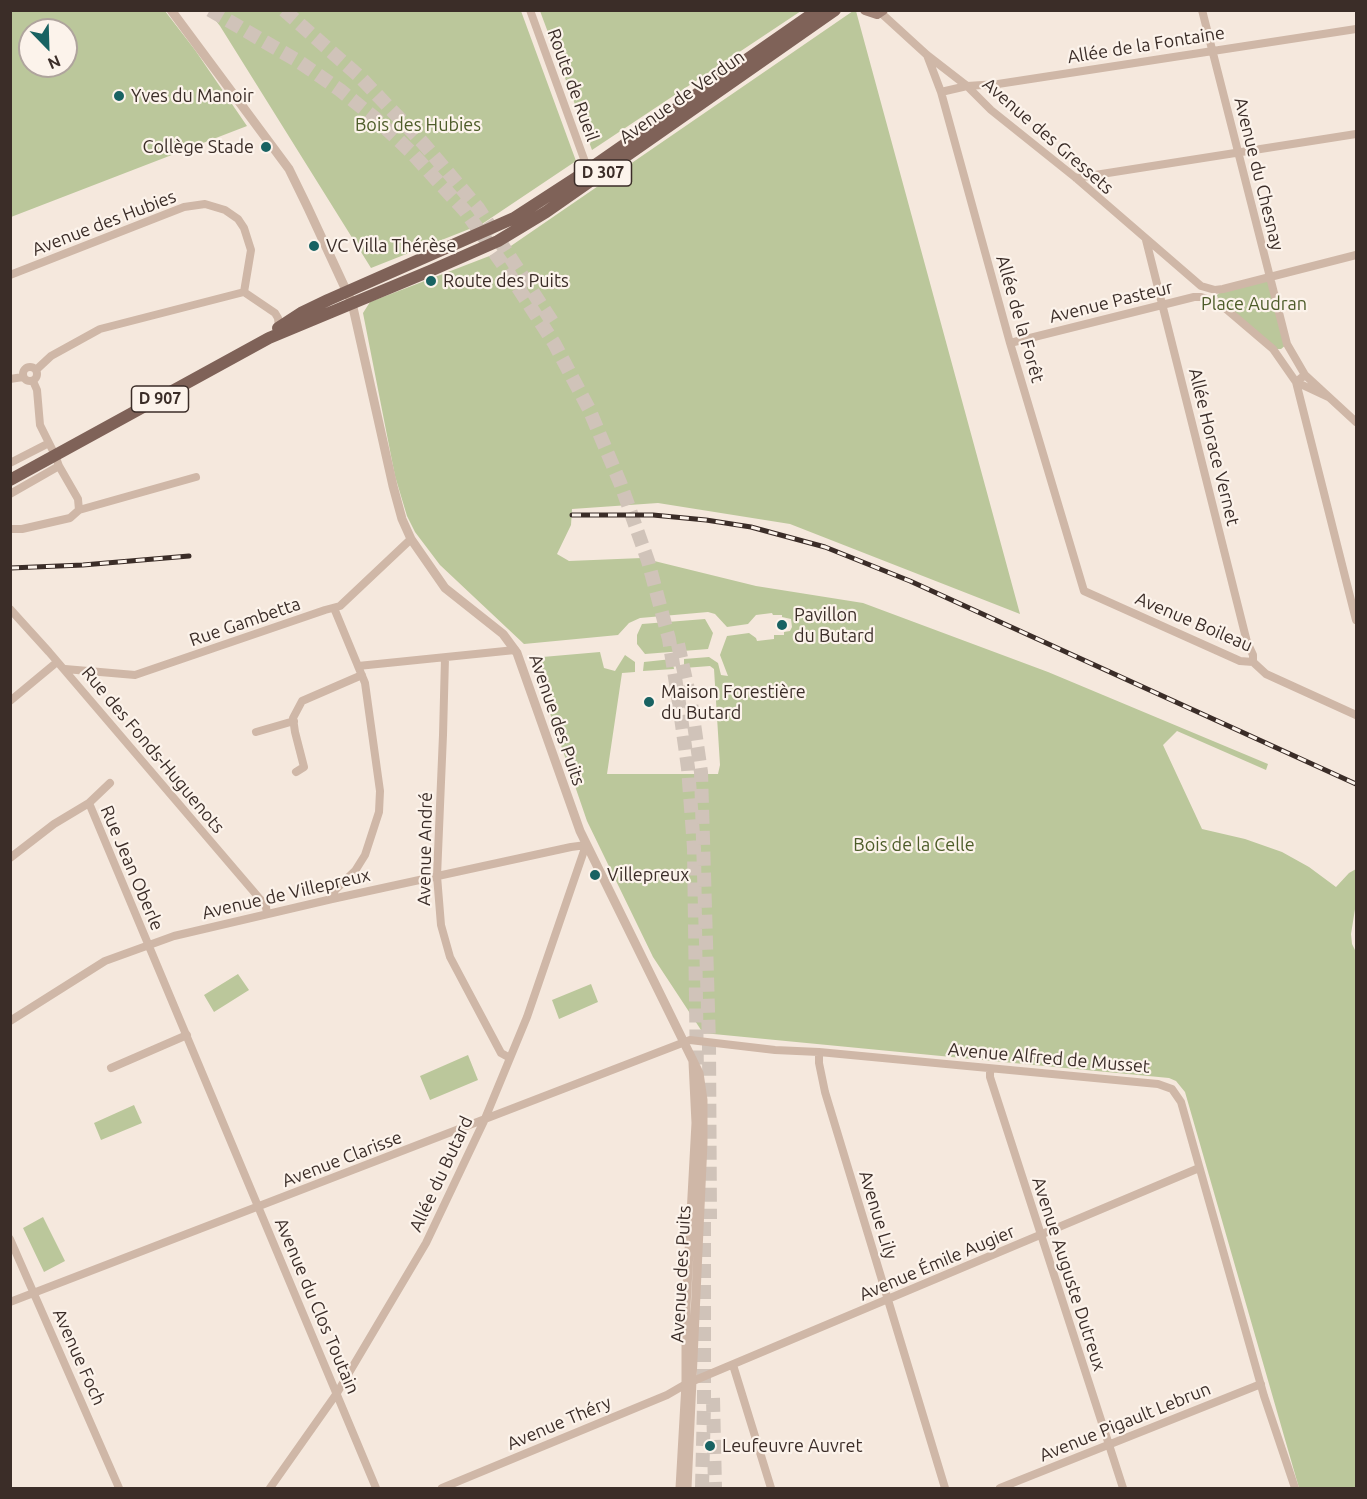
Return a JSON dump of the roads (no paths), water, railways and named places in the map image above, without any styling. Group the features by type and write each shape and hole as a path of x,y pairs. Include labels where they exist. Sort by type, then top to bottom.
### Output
{"main road":[{"name":"Avenue de Verdun","path":"350,297 514,218 588,170 818,10"},
{"name":"Avenue de Verdun","path":"350,297 472,253 546,212 836,10"},
{"path":"865,10 872,14 882,12"},
{"name":"D 907","path":"269,338 279,327 310,309 350,297"},
{"name":"D 907","path":"10,480 55,460 269,338 350,297"}],"street":[{"name":"Avenue des Puits","path":"171,10 289,169 350,297 393,486 402,519 411,539 445,588 489,622 508,640 521,660 573,814 586,845 699,1072 704,1114 689,1382 680,1488"},
{"name":"Route de Rueil","path":"530,10 588,170"},
{"name":"Avenue du Chesnay","path":"1202,10 1287,344 1305,375"},
{"name":"Avenue des Gressets","path":"882,12 927,55 1076,178 1196,283"},
{"name":"Allée de la Fontaine","path":"941,92 967,86 998,84 1356,28"},
{"name":"Allée de la Forêt","path":"927,55 941,92 1011,343 1084,591"},
{"path":"1076,178 1356,134"},
{"name":"Avenue des Hubies","path":"10,275 184,207 205,204 225,210 238,219 244,228 251,250 244,292"},
{"name":"Allée Horace Vernet","path":"1146,240 1253,662"},
{"name":"Avenue Pasteur","path":"1196,283 1215,290 1356,255"},
{"path":"36,370 51,356 100,328 244,292 275,313 279,327"},
{"name":"Avenue Pasteur","path":"1011,343 1194,297 1209,298 1219,303 1273,349"},
{"path":"1273,349 1281,349 1287,344"},
{"path":"1273,349 1296,382 1356,620"},
{"path":"23,377 25,368 32,367 36,370"},
{"path":"33,381 37,376 36,370"},
{"path":"1296,382 1305,375 1325,391 1329,398"},
{"path":"10,379 23,377 28,381 33,381"},
{"path":"33,381 37,390 38,416 55,460 78,499 79,510"},
{"path":"1296,382 1329,398 1356,422"},
{"path":"10,464 49,443"},
{"path":"10,494 55,460"},
{"path":"10,529 22,530 70,518 79,510 196,477"},
{"name":"Rue Gambetta","path":"64,669 73,672 135,675 325,610 334,609 340,606 411,539"},
{"name":"Avenue Boileau","path":"1084,591 1240,661 1253,662 1266,674 1356,715"},
{"name":"Rue des Fonds-Huguenots","path":"10,609 260,899 266,907 267,914"},
{"path":"332,899 335,890 355,871 365,855 379,812 380,791 365,683 334,609"},
{"path":"358,666 515,650"},
{"name":"Avenue André","path":"445,658 437,876 441,925 450,957 501,1053 510,1058"},
{"path":"10,701 57,662"},
{"path":"296,772 304,767 294,721 302,701 362,675"},
{"path":"256,732 294,721"},
{"path":"10,858 54,824 89,803 110,783"},
{"name":"Rue Jean Oberle","path":"89,803 149,945"},
{"name":"Avenue de Villepreux","path":"10,1021 105,961 174,936 332,899 586,845"},
{"name":"Allée du Butard","path":"270,1488 337,1393 426,1243 484,1120 527,1017 586,845"},
{"name":"Avenue du Clos Toutain","path":"149,945 376,1488"},
{"path":"111,1068 187,1035"},
{"name":"Avenue Alfred de Musset","path":"684,1042 695,1040 775,1050 1158,1083 1177,1093 1261,1384 1295,1488"},
{"name":"Avenue Clarisse","path":"10,1302 684,1042"},
{"name":"Avenue Lily","path":"819,1052 825,1092 945,1488"},
{"name":"Avenue Auguste Dutreux","path":"990,1069 990,1077 1123,1488"},
{"name":"Avenue Émile Augier","path":"689,1382 1199,1168"},
{"name":"Avenue Foch","path":"10,1239 119,1488"},
{"path":"733,1365 771,1488"},
{"name":"Avenue des Puits","path":"687,1488 689,1382"},
{"name":"Avenue Théry","path":"442,1488 667,1395 689,1382"},
{"name":"Avenue Pigault Lebrun","path":"1000,1488 1261,1384"}],"tunnel":[{"path":"210,10 298,61 340,90 376,119 411,152 466,212 504,266 554,343 589,409 621,485 648,561 669,639 688,768 694,848 697,1076"},
{"path":"284,10 360,77 423,143 478,208 553,323"},
{"path":"678,644 691,703 701,772 709,1044 710,1219"},
{"path":"702,1488 704,1209"},
{"path":"713,1398 715,1488"}],"railway":[{"path":"572,515 653,515 706,520 751,527 825,547 910,581 1356,784"},
{"path":"10,568 83,565 189,556"}],"place":[{"name":"Yves du Manoir","path":"119,96"},
{"name":"Collège Stade","path":"266,147"},
{"name":"VC Villa Thérèse","path":"314,246"},
{"name":"Route des Puits","path":"431,281"},
{"name":"Pavillon du Butard","path":"782,625"},
{"name":"Maison Forestière du Butard","path":"649,702"},
{"name":"Villepreux","path":"595,875"},
{"name":"Leufeuvre Auvret","path":"710,1446"}],"park label":[{"name":"Bois des Hubies","path":"418,125"},
{"name":"Place Audran","path":"1254,304"},
{"name":"Bois de la Celle","path":"914,845"}]}
